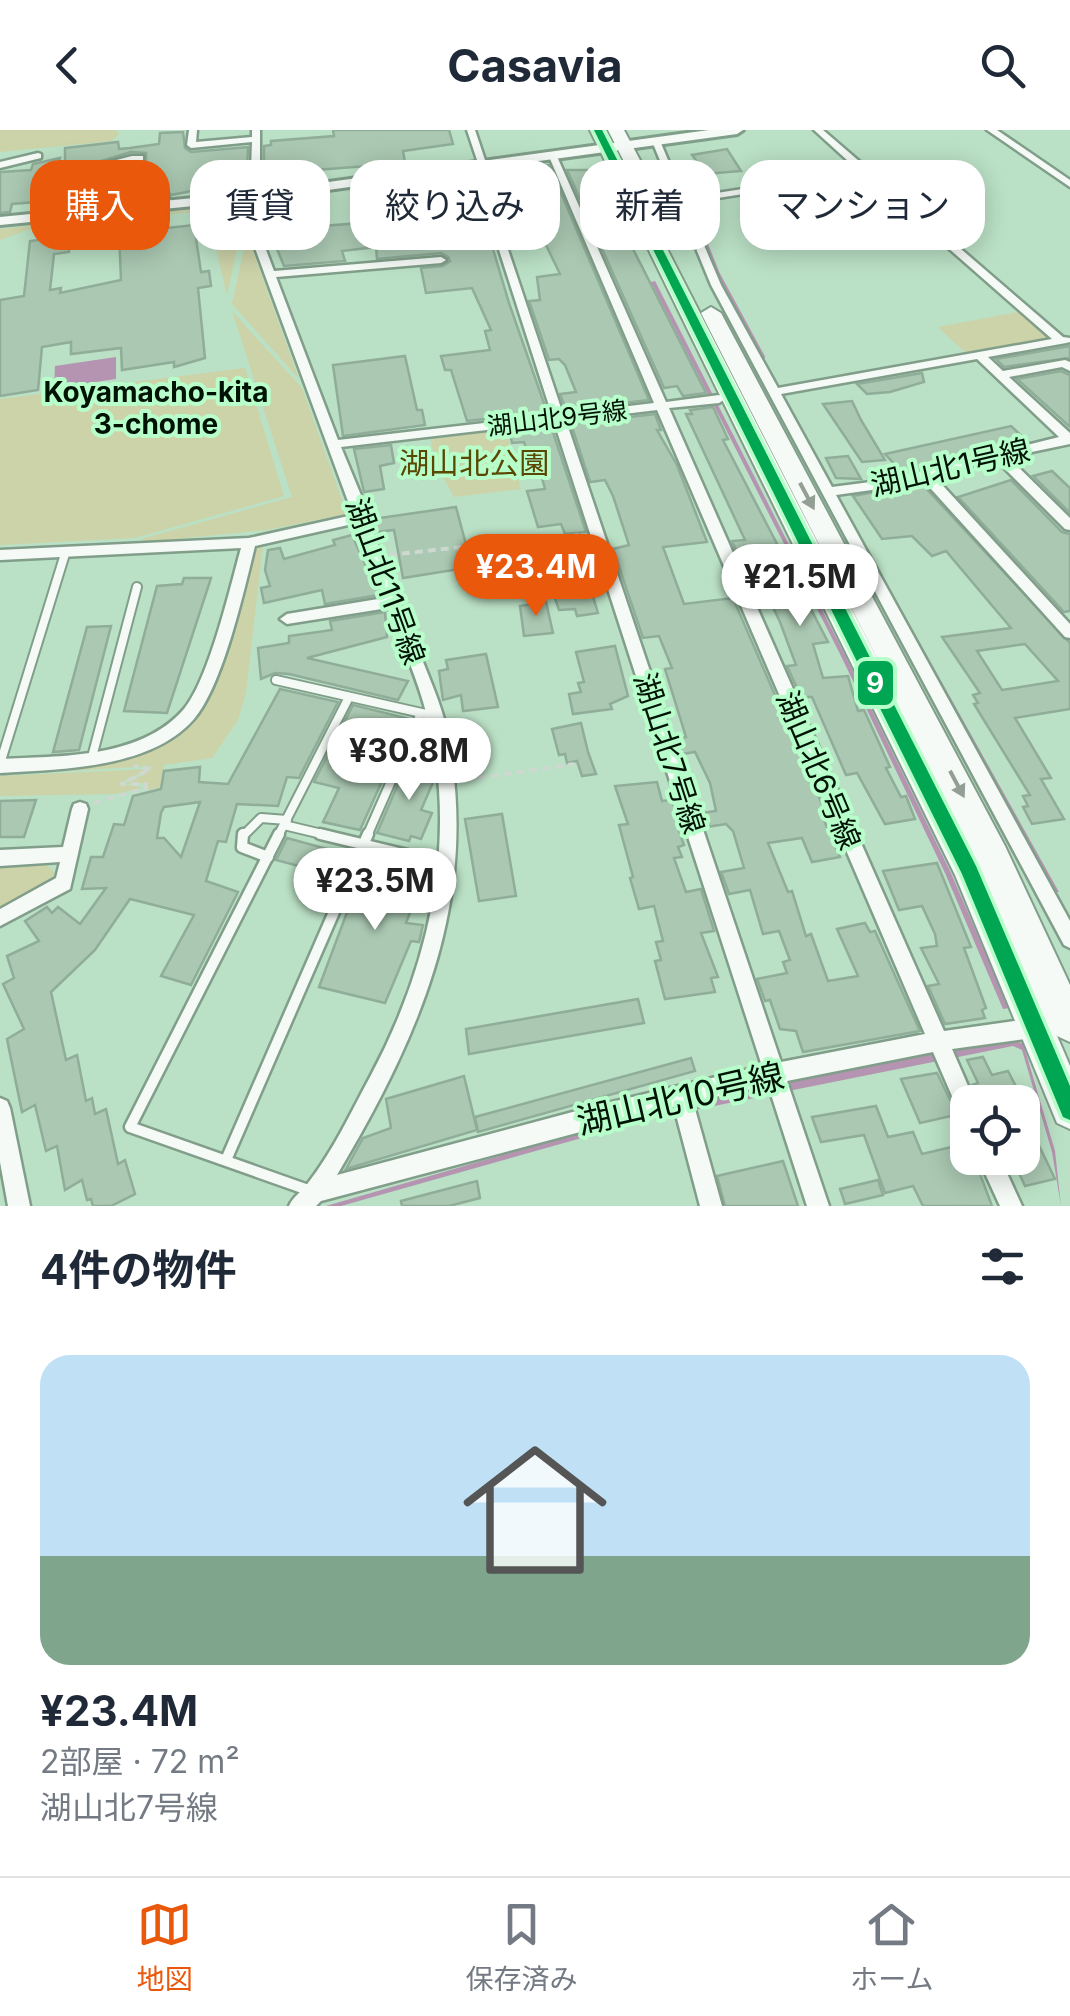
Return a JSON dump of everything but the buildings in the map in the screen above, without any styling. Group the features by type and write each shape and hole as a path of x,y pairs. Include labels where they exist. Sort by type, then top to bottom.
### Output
{"highway":[{"path":"611,138 979,826 1070,1023"},
{"path":"611,138 950,831 1038,1026 1070,1110"}],"main road":[{"path":"518,160 611,138 656,141 737,130"},
{"path":"0,221 30,218"}],"street":[{"path":"193,130 192,144 256,134"},
{"name":"湖山北7号線","path":"471,130 481,160"},
{"path":"818,130 853,160"},
{"path":"991,130 1070,184"},
{"name":"湖山北11号線","path":"256,134 256,160"},
{"path":"656,141 664,160"},
{"name":"湖山北6号線","path":"552,154 957,1085"},
{"path":"0,165 38,156"},
{"name":"湖山北11号線","path":"262,250 378,556 448,782 448,864 422,990 366,1110 308,1199"},
{"path":"425,250 427,262"},
{"name":"湖山北7号線","path":"505,250 818,1206"},
{"path":"702,250 716,285 1070,939"},
{"path":"959,250 1066,340"},
{"path":"272,274 441,260"},
{"path":"774,392 1066,340"},
{"path":"980,356 1070,439"},
{"path":"1000,375 1066,363 1070,367"},
{"name":"湖山北9号線","path":"336,444 720,399"},
{"name":"湖山北1号線","path":"829,492 926,474 1070,439"},
{"path":"1000,457 1070,526"},
{"path":"926,474 1070,633"},
{"path":"0,555 249,542 363,518"},
{"path":"0,765 92,757 158,737 196,704 249,542"},
{"path":"287,619 394,602"},
{"path":"0,918 64,883 80,808"},
{"path":"0,858 70,854"},
{"name":"湖山北10号線","path":"308,1199 774,1075 937,1042 1070,1023"},
{"path":"681,1097 711,1206"},
{"path":"0,1108 19,1206"},
{"path":"997,1175 1011,1206"}],"lane":[{"path":"0,765 66,554"},
{"path":"92,757 137,587"},
{"path":"226,1160 428,714 276,680"},
{"path":"308,1199 226,1160 130,1127 349,697"},
{"path":"268,857 242,847 243,831 254,820 286,822 448,864"}],"path":[{"path":"378,556 598,533"},
{"path":"448,782 574,764"},
{"path":"80,808 146,788 141,784 120,784 151,769 126,768"}],"green space":[{"path":"0,130 117,130 119,134 112,141 0,152"},
{"path":"30,226 30,230 0,240 0,229"},
{"path":"216,250 237,250 227,295"},
{"path":"244,250 252,250 299,379 232,304"},
{"path":"232,311 302,388 347,514 267,530 145,542 141,539 292,497"},
{"path":"1023,311 1050,340 970,357 938,327"},
{"path":"245,368 284,496 135,538 0,545 0,399"},
{"name":"湖山北公園","path":"505,426 521,489 454,497 435,462 430,436"},
{"path":"263,544 246,692 238,720 212,758 164,765 160,788 147,790 146,783 124,784 146,773 151,766 52,772 139,754 165,743 185,728 215,684 235,629 256,550"},
{"path":"149,769 120,783 144,788 114,794 0,796 0,776"},
{"path":"47,865 55,873 42,889 0,910 0,868"}],"shaded area":[{"path":"655,281 845,655 951,873 1009,1008 1003,1009 945,873 841,656 651,282"},
{"path":"116,357 116,379 54,388 55,366"},
{"path":"854,525 1059,892 1056,892"},
{"path":"999,1039 1023,1043 1035,1085 1022,1050 1013,1046 694,1110 691,1102"},
{"path":"1040,1100 1055,1151 1061,1206"},
{"path":"672,1106 674,1112 341,1206 326,1206"}],"waterway":[{"path":"708,250 763,357"}],"transit line":[{"name":"9","path":"598,130 970,872 1070,1110"}],"district":[{"name":"Koyamacho-kita 3-chome","path":"156,408"}]}
